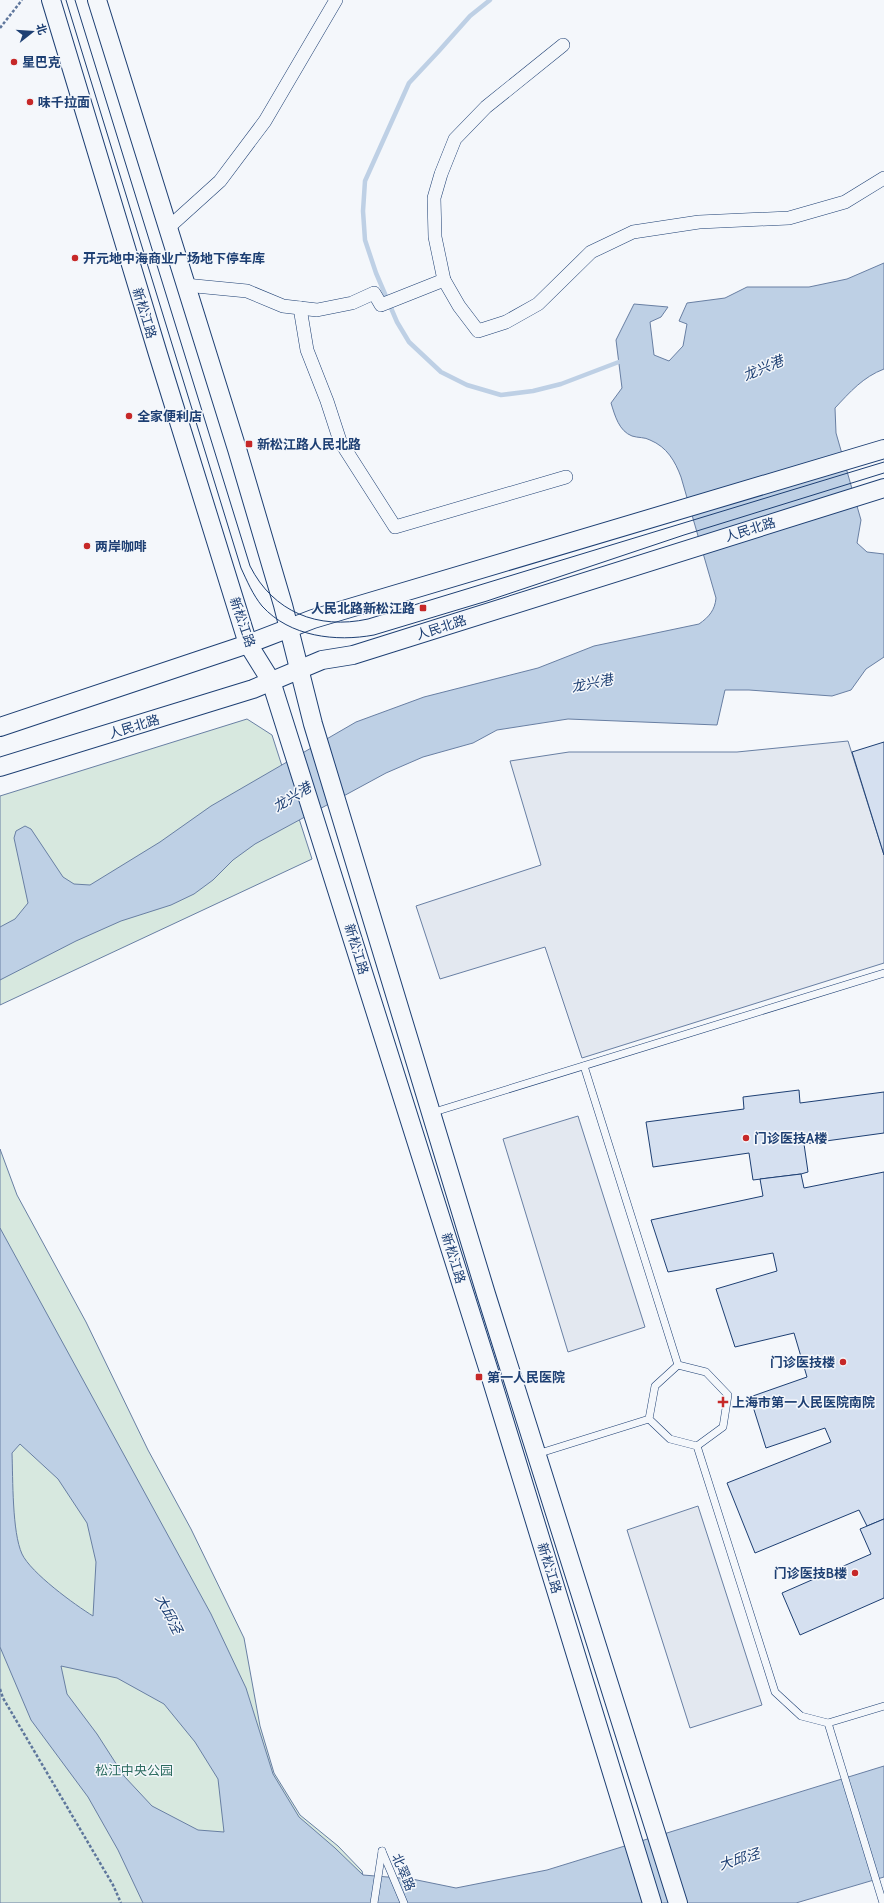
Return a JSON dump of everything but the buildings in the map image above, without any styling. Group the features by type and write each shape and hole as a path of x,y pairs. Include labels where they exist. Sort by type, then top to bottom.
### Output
{"main road":[{"name":"新松江路","path":"51,0 158,354 248,644 271,681 294,751 491,1376 652,1903"},
{"name":"新松江路","path":"98,0 237,449 289,628 319,742 431,1113 536,1454 678,1903"},
{"path":"0,727 248,644 326,615 884,449"},
{"name":"人民北路","path":"0,767 253,689 322,660 354,655 695,546 884,488"}],"street":[{"path":"168,228 220,181 260,127 336,0"},
{"path":"563,45 486,107 455,139 441,174 434,198 435,237 444,280 459,306 478,332 506,322 538,304 591,252 633,232 699,222 789,218 845,202 884,178"},
{"path":"185,285 247,291 283,306 317,310 352,303 374,293 381,305 444,280"},
{"path":"300,308 307,350 327,401 340,441 395,527 566,477"}],"lane":[{"path":"431,1113 884,973"},
{"path":"584,1066 678,1365"},
{"path":"649,1419 655,1386 678,1365"},
{"path":"678,1365 706,1372 728,1396 723,1426 697,1446"},
{"path":"536,1454 649,1419"},
{"path":"649,1419 670,1438 697,1446"},
{"path":"697,1446 775,1692 801,1716 828,1723 884,1706"},
{"path":"828,1723 882,1903"},
{"name":"北翠路","path":"374,1903 382,1851 404,1903"}],"path":[{"path":"0,28 22,0"},
{"path":"0,1689 3,1698 114,1885 121,1903"}],"green space":[{"path":"247,719 272,735 312,859 0,1005 0,796"},
{"name":"松江中央公园","path":"0,1149 17,1195 86,1322 148,1450 191,1529 244,1638 260,1726 274,1773 300,1815 338,1846 362,1871 369,1903 0,1903"}],"shaded area":[{"path":"848,741 884,855 884,963 582,1058 545,947 440,979 416,906 541,865 510,761 569,752 737,752"},
{"path":"578,1116 645,1327 568,1352 503,1139"},
{"path":"698,1506 762,1705 690,1728 627,1530"}],"water":[{"name":"龙兴港","path":"884,263 884,369 876,372 863,381 835,408 836,433 861,520 857,543 867,552 884,554 884,657 866,669 851,690 832,696 749,690 725,690 717,725 568,719 497,730 473,743 423,757 386,773 255,844 233,860 213,880 194,894 171,905 121,921 76,941 0,980 0,927 15,919 28,903 14,838 16,831 25,826 31,829 63,877 74,884 90,885 160,842 211,806 356,722 424,697 538,668 594,646 699,624 703,621 713,610 716,598 679,471 670,455 661,446 648,439 632,436 624,431 618,422 611,403 622,388 616,340 634,304 668,307 661,317 650,322 654,355 669,361 683,346 687,324 679,321 687,303 725,298 747,287 809,287 847,279"},
{"name":"松江中央公园","path":"0,1228 211,1614 246,1688 273,1774 299,1817 335,1848 363,1875 412,1879 456,1888 547,1870 884,1766 884,1877 796,1903 143,1903 118,1850 88,1797 31,1720 0,1647","holes":["20,1444 58,1479 87,1523 96,1562 93,1616 65,1597 44,1579 34,1570 22,1554 16,1533 12,1453","61,1666 117,1678 164,1704 195,1742 218,1779 224,1832 198,1830 152,1806 124,1776 97,1734 67,1694"]}],"waterway":[{"path":"490,0 470,16 409,83 365,181 363,211 365,240 376,273 397,322 409,342 441,372 467,385 501,395 533,391 561,384 624,360"}],"tram line":[{"path":"66,0 241,568 253,593 262,606 286,625 314,635 329,637 344,638 374,635 487,601 684,535 884,473"},
{"path":"75,0 250,566 260,582 271,595 284,606 299,614 332,622 350,622 368,619 884,462"}],"place":[{"name":"星巴克","path":"14,62"},
{"name":"味千拉面","path":"30,102"},
{"name":"开元地中海商业广场地下停车库","path":"75,258"},
{"name":"全家便利店","path":"129,416"},
{"name":"新松江路人民北路","path":"249,444"},
{"name":"两岸咖啡","path":"87,546"},
{"name":"人民北路新松江路","path":"423,608"},
{"name":"门诊医技A楼","path":"746,1138"},
{"name":"门诊医技楼","path":"843,1362"},
{"name":"第一人民医院","path":"479,1377"},
{"name":"上海市第一人民医院南院","path":"723,1402"},
{"name":"门诊医技B楼","path":"855,1573"}],"water label":[{"name":"大邱泾","path":"169,1614"},
{"name":"大邱泾","path":"739,1859"}]}
